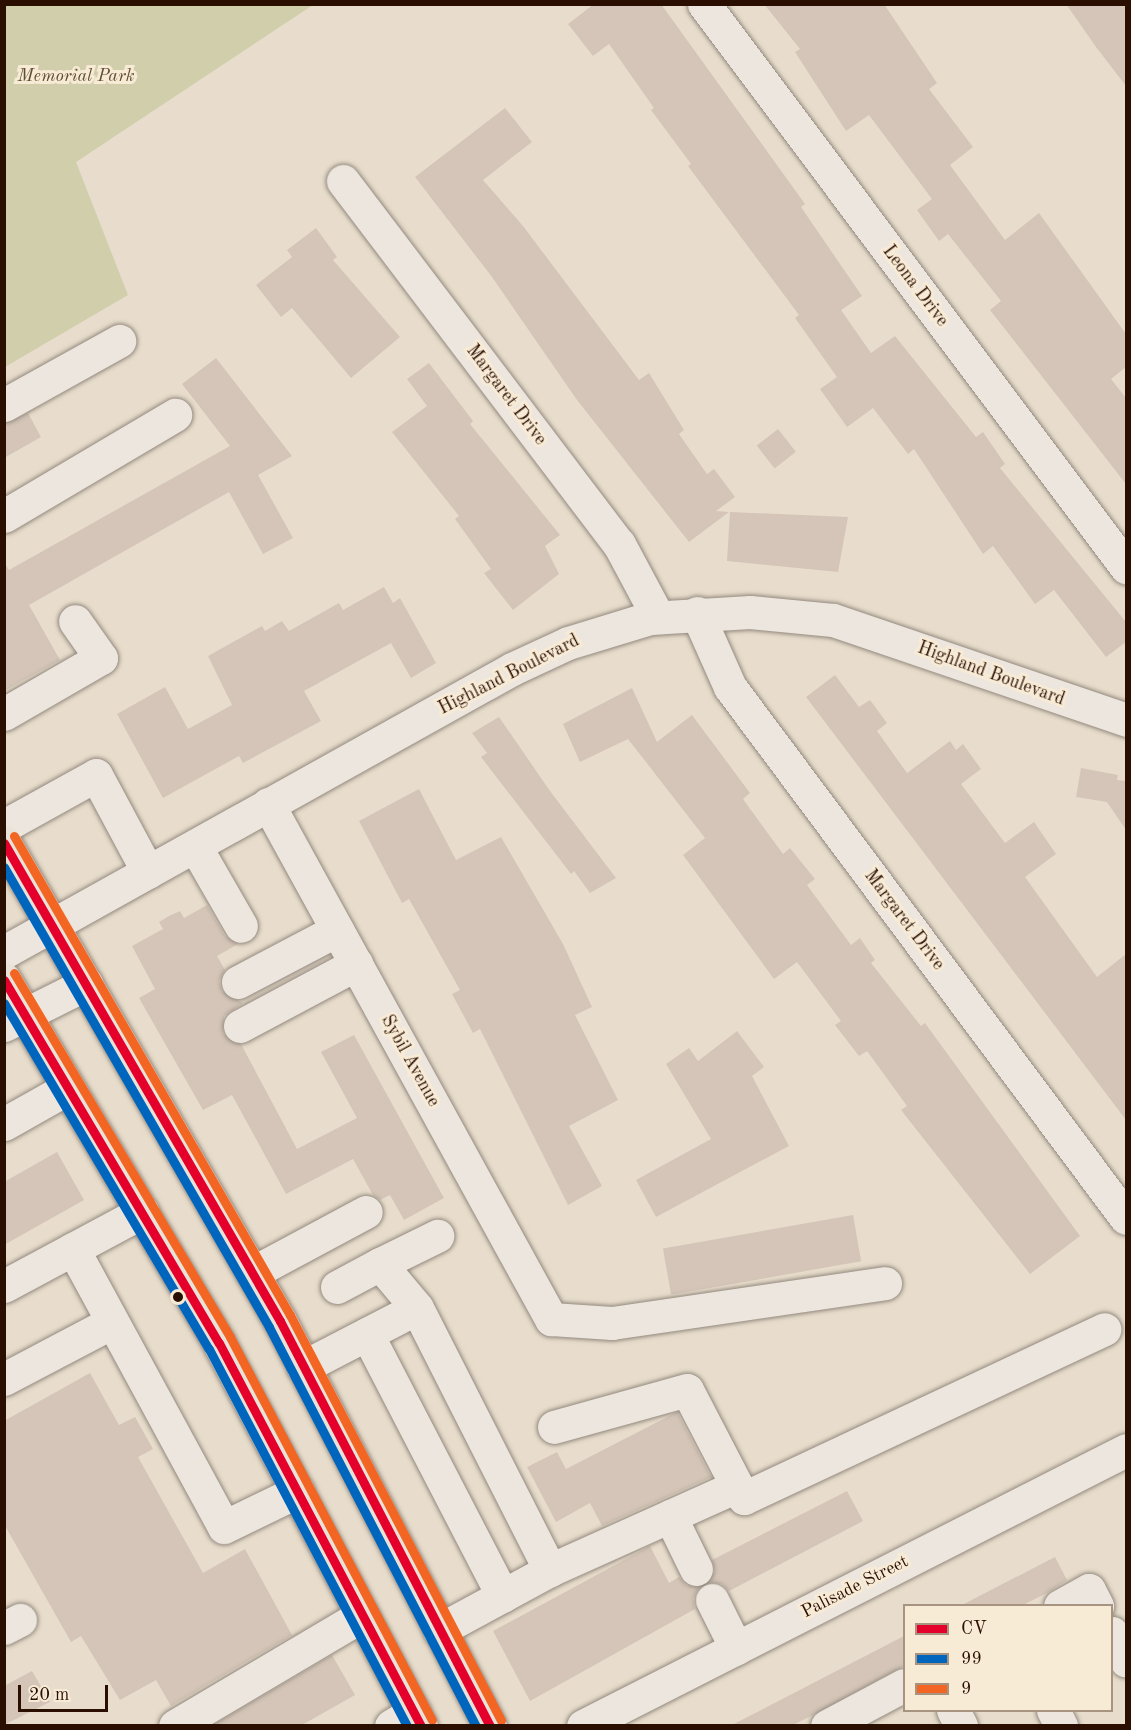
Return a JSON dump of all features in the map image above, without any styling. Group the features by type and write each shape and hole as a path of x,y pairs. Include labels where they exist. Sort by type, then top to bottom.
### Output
{"main road":[{"path":"4,842 252,1273 490,1725"},
{"path":"4,979 15,1019 68,1088 219,1343 363,1615 409,1721"}],"street":[{"name":"Leona Drive","path":"704,4 1126,567"},
{"name":"Margaret Drive","path":"344,181 619,544 658,617"},
{"path":"4,405 119,341"},
{"path":"4,516 175,415"},
{"name":"Highland Boulevard","path":"4,952 54,927 268,804 521,664 568,643 658,617 697,613 779,612 833,620 1126,720"},
{"name":"Margaret Drive","path":"697,613 730,687 1126,1218"},
{"path":"4,714 101,658 75,621"},
{"path":"4,826 96,776 148,872"},
{"name":"Sybil Avenue","path":"268,804 551,1318 612,1323 885,1283"},
{"path":"195,846 241,926"},
{"path":"238,982 337,930"},
{"path":"240,1026 356,964"},
{"path":"15,1019 86,984"},
{"path":"4,1124 68,1088"},
{"path":"4,1286 142,1212"},
{"path":"252,1273 366,1212"},
{"path":"338,1287 437,1236"},
{"path":"73,1249 110,1323 224,1527 298,1491"},
{"path":"380,1264 417,1308 550,1570"},
{"path":"303,1367 417,1308"},
{"path":"4,1379 110,1323"},
{"path":"554,1427 687,1390 744,1498 1104,1329"},
{"path":"367,1334 503,1596"},
{"name":"Palisade Street","path":"583,1725 1126,1450"},
{"path":"440,1630 550,1570 737,1486"},
{"path":"670,1516 696,1569"},
{"path":"1062,1604 1089,1590 1096,1604"},
{"path":"712,1600 736,1648"},
{"path":"175,1725 363,1615"},
{"path":"1113,1635 1126,1661"},
{"path":"847,1721 903,1687"}],"green space":[{"name":"Memorial Park","path":"4,5 313,5 76,162 128,295 5,367"}],"building":[{"path":"594,4 661,4 805,204 801,207 862,296 841,310 871,353 895,336 976,437 983,432 1005,464 1000,468 1126,622 1126,642 1106,657 1054,590 1035,604 993,546 983,554 914,449 908,454 873,408 847,427 820,389 837,377 795,318 799,315 688,166 691,164 651,110 654,108 609,44 593,56 568,24"},
{"path":"764,4 884,4 937,83 929,89 973,147 950,165 1005,240 1039,213 1126,334 1126,367 1111,379 1126,398 1126,484 990,310 1001,301 948,234 939,241 917,210 932,199 869,115 846,131 795,52 800,49"},
{"path":"1066,4 1126,4 1126,86 1096,47"},
{"path":"505,108 532,142 483,180 523,226 639,380 649,373 684,430 679,434 707,474 714,469 735,497 716,511 729,512 689,542 577,400 492,277 415,177"},
{"path":"316,228 337,257 333,260 400,337 351,378 292,308 281,317 256,285 292,257 287,250"},
{"path":"216,358 292,456 258,475 293,538 263,554 229,492 29,605 60,660 4,691 4,562 9,570 230,446 182,384"},
{"path":"429,363 473,421 470,424 560,535 545,546 559,574 513,610 484,573 491,569 455,519 459,516 392,432 427,406 407,379"},
{"path":"28,413 41,437 4,458 4,424"},
{"path":"778,429 796,452 775,468 757,446"},
{"path":"730,512 848,517 838,572 727,561"},
{"path":"384,587 393,603 400,598 436,663 411,678 391,643 304,691 321,721 243,763 239,756 163,798 117,714 165,687 188,729 232,705 208,656 262,626 265,631 282,621 289,631 339,603 343,610"},
{"path":"835,675 859,707 870,700 887,723 877,731 907,773 950,741 956,750 963,744 981,769 961,784 1005,843 1034,822 1056,854 1025,877 1097,977 1126,954 1126,1120 806,697"},
{"path":"632,688 657,742 692,715 750,793 743,799 783,854 790,848 815,879 807,885 851,945 860,938 875,960 871,963 921,1026 925,1023 1080,1236 1030,1274 901,1110 907,1106 867,1051 859,1056 835,1025 841,1021 797,962 774,979 683,855 705,838 628,739 580,762 563,724"},
{"path":"499,717 550,791 616,878 590,893 574,871 571,874 481,757 487,753 472,733"},
{"path":"1081,768 1118,775 1117,780 1126,781 1126,830 1107,802 1076,797"},
{"path":"419,789 456,860 501,837 563,944 592,1007 575,1015 618,1100 569,1126 602,1186 568,1205 480,1029 473,1033 452,994 460,990 409,899 402,903 359,821"},
{"path":"207,905 225,936 238,944 217,956 225,970 219,981 222,991 243,1003 224,1016 223,1034 241,1044 297,1149 357,1118 321,1052 354,1035 444,1198 404,1220 390,1195 380,1200 373,1195 353,1159 286,1194 232,1095 203,1110 139,998 155,989 132,946 163,929 159,922 169,916 180,911 184,918"},
{"path":"737,1031 764,1067 752,1076 789,1146 656,1217 636,1180 711,1139 666,1064 689,1048 698,1061"},
{"path":"57,1152 84,1200 4,1245 4,1182"},
{"path":"853,1215 861,1261 671,1295 663,1249"},
{"path":"90,1373 119,1425 135,1417 153,1449 138,1457 203,1573 245,1549 292,1635 171,1706 156,1680 120,1700 81,1636 71,1642 4,1524 4,1421"},
{"path":"677,1412 711,1477 602,1526 590,1503 556,1522 527,1467 557,1452 566,1469"},
{"path":"847,1491 863,1521 729,1591 722,1584 709,1582 715,1571 712,1560"},
{"path":"650,1546 669,1583 679,1577 686,1585 699,1587 693,1598 695,1609 530,1701 493,1631"},
{"path":"1055,1557 1067,1580 1025,1604 964,1604"},
{"path":"903,1637 903,1667 811,1716 793,1725 732,1725"},
{"path":"332,1655 355,1695 302,1725 213,1725"},
{"path":"32,1671 50,1702 4,1725 4,1686"}],"transit line":[{"name":"9","path":"14,836 290,1315 501,1720"},
{"name":"CV","path":"4,843 280,1321 490,1726"},
{"name":"99","path":"4,867 269,1327 476,1726"},
{"name":"9","path":"14,973 230,1337 432,1720"},
{"name":"CV","path":"4,980 219,1343 421,1726"},
{"name":"99","path":"4,1003 209,1349 407,1726"}]}
